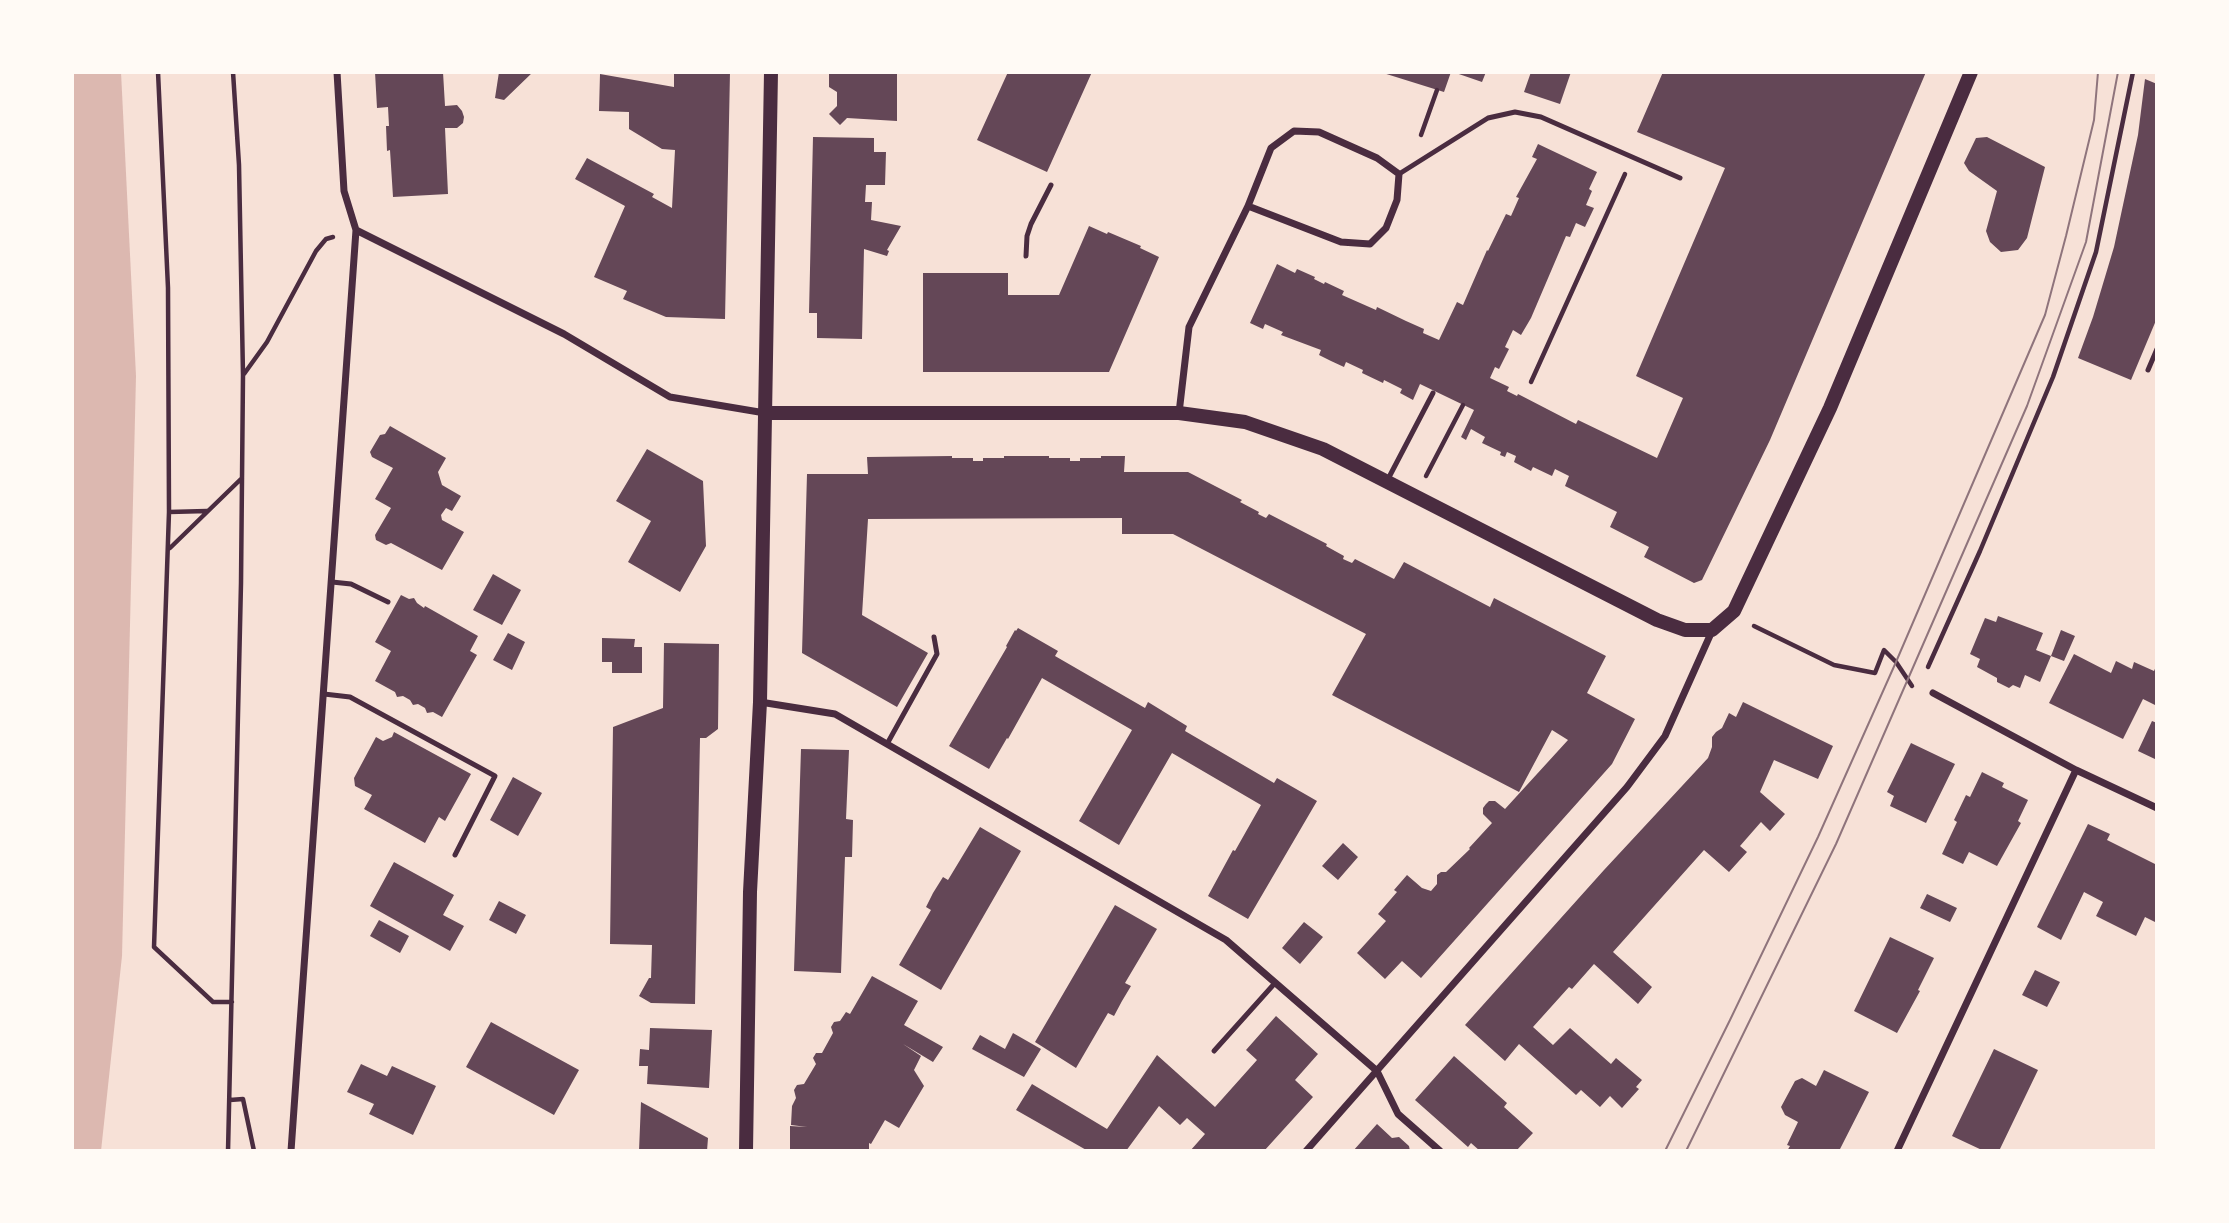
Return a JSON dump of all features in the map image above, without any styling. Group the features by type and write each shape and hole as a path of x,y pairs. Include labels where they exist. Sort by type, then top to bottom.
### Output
{"main road":[{"path":"746,1151 750,892 760,702 771,72"},
{"path":"765,413 1179,413 1245,422 1322,449 1657,621 1685,630 1712,630 1734,611 1830,408 1971,72"}],"street":[{"path":"291,1151 356,230 344,191 337,72"},
{"path":"1179,413 1188,327 1248,206 1271,148 1294,131 1319,132 1377,159 1399,174 1397,200 1386,228 1370,244 1341,242 1248,206"},
{"path":"356,230 564,334 670,397 765,413"},
{"path":"1306,1151 1628,787 1665,736 1712,630"},
{"path":"1933,693 2076,770 2157,808"},
{"path":"760,702 835,714 1226,940 1377,1071 1398,1114 1440,1151"},
{"path":"1898,1151 2076,770"}],"lane":[{"path":"1399,174 1488,118 1515,112 1541,117 1681,178"},
{"path":"1026,256 1031,224 1051,185"},
{"path":"2148,370 2157,349"},
{"path":"1387,481 1433,393"},
{"path":"332,582 351,584 388,602"},
{"path":"887,744 937,654 934,637"},
{"path":"324,694 351,697 495,776 455,855"},
{"path":"1214,1051 1275,983"}],"path":[{"path":"158,72 169,288 169,548 154,947 213,1002 233,1002"},
{"path":"228,1151 233,1002 243,375 239,164 233,72"},
{"path":"1922,679 1980,551 2053,377 2096,252 2133,72"},
{"path":"1531,382 1632,157"},
{"path":"243,375 267,342 316,251 326,239"},
{"path":"1416,495 1463,405"},
{"path":"169,548 242,478"},
{"path":"169,512 208,511"},
{"path":"1734,611 1758,629 1834,665 1875,673 1884,650 1916,691"},
{"path":"1928,667 1933,693"},
{"path":"230,1100 243,1099 254,1151"}],"shaded area":[{"path":"72,72 121,72 136,376 122,956 101,1151 72,1151"}],"building":[{"path":"375,72 443,72 445,106 457,105 464,117 463,123 457,128 445,128 448,194 393,197 390,150 387,151 388,107 377,108"},
{"path":"499,72 533,72 504,100 495,98"},
{"path":"674,72 730,72 725,319 666,317 623,299 627,291 594,277 625,206 575,179 587,158 654,194 652,197 672,208 675,150 662,149 629,129 629,112 599,111 600,74 674,87"},
{"path":"829,72 897,72 897,121 847,118 840,125 829,114 837,106 837,92 829,87"},
{"path":"1008,72 1092,72 1047,172 977,140"},
{"path":"1380,72 1451,72 1444,92"},
{"path":"1453,72 1486,72 1482,82"},
{"path":"1531,72 1571,72 1560,104 1524,92"},
{"path":"1663,72 1926,72 1770,440 1702,580 1694,583 1644,557 1649,547 1610,527 1617,512 1565,486 1569,476 1555,469 1552,476 1533,467 1531,471 1514,462 1516,456 1507,452 1505,457 1500,455 1501,452 1482,443 1485,437 1471,429 1466,440 1461,437 1474,410 1420,384 1413,400 1400,393 1402,389 1362,373 1363,370 1346,362 1344,367 1331,361 1319,355 1321,350 1281,335 1283,332 1265,324 1263,329 1250,323 1277,264 1295,273 1297,269 1315,277 1314,279 1324,284 1325,282 1344,291 1342,295 1376,310 1377,307 1424,329 1423,333 1439,340 1457,302 1463,305 1506,214 1511,216 1519,198 1516,197 1537,159 1532,157 1538,144 1597,172 1589,189 1592,191 1586,205 1594,208 1585,227 1576,223 1570,237 1566,236 1531,318 1521,335 1513,330 1505,347 1509,349 1499,369 1495,367 1490,378 1509,387 1507,391 1517,396 1518,394 1576,424 1578,420 1657,458 1683,398 1636,376 1725,168 1637,132"},
{"path":"2145,79 2157,84 2157,318 2131,380 2078,358 2114,247 2138,135"},
{"path":"813,137 874,138 874,152 886,152 885,185 866,185 865,202 872,202 871,220 901,226 887,250 887,256 864,249 862,339 817,338 817,313 809,313"},
{"path":"1987,137 2045,167 2027,238 2018,250 2001,252 1990,242 1986,231 1997,191 1969,171 1964,163 1976,138"},
{"path":"1089,226 1141,246 1140,248 1159,257 1109,372 923,372 923,273 1008,273 1008,295 1059,295"},
{"path":"390,426 446,458 438,472 442,485 461,496 452,511 446,508 441,515 442,520 464,532 442,570 391,543 386,545 376,540 375,535 391,508 375,499 393,468 372,457 370,452 380,435 385,434"},
{"path":"647,449 703,481 706,546 680,592 628,562 651,521 616,501"},
{"path":"1004,456 1049,456 1080,461 1080,458 1125,456 1124,472 1188,472 1242,500 1240,502 1259,512 1258,514 1266,518 1269,514 1327,544 1326,546 1344,556 1343,559 1352,563 1355,559 1394,579 1404,562 1490,607 1494,598 1606,656 1587,693 1635,719 1612,764 1421,978 1402,961 1385,979 1357,953 1386,921 1378,914 1397,892 1394,890 1407,875 1422,888 1431,891 1437,884 1437,875 1446,872 1492,823 1483,814 1486,804 1495,801 1505,809 1568,740 1552,730 1519,792 1332,695 1366,634 1173,534 1122,534 1122,518 868,519 862,615 928,653 897,707 802,653 807,474 868,474 867,457 973,458 973,461"},
{"path":"493,574 521,590 502,625 473,610"},
{"path":"401,595 414,598 424,608 425,606 478,636 470,651 477,655 442,717 433,712 427,713 425,708 418,704 413,705 403,696 397,697 395,692 375,681 391,651 375,642"},
{"path":"1998,616 2043,633 2036,650 2051,656 2040,682 2025,675 2020,688 2013,685 2009,688 1977,667 1980,659 1970,654 1985,618 1996,622"},
{"path":"1018,628 1058,651 1055,656 1145,708 1148,702 1187,726 1185,731 1274,783 1277,778 1317,801 1248,919 1208,896 1261,805 1172,753 1119,845 1079,821 1132,730 1042,678 989,769 949,746"},
{"path":"2061,630 2075,636 2064,661 2051,656"},
{"path":"508,633 525,642 512,670 493,660"},
{"path":"602,638 635,639 634,647 642,647 642,673 612,673 612,662 602,662"},
{"path":"664,643 719,644 718,729 706,738 700,738 695,1004 651,1003 639,996 651,978 652,945 610,944 613,727 663,708"},
{"path":"2074,654 2111,673 2116,661 2132,669 2134,662 2154,671 2157,664 2157,706 2143,699 2123,739 2049,703"},
{"path":"1743,702 1833,746 1818,779 1774,760 1760,792 1785,814 1770,831 1761,822 1740,846 1747,852 1729,872 1704,850 1613,952 1652,987 1638,1004 1594,964 1533,1027 1553,1045 1570,1028 1611,1064 1616,1058 1642,1080 1636,1087 1639,1089 1622,1108 1610,1096 1600,1107 1581,1090 1576,1095 1519,1044 1505,1061 1465,1025 1708,758 1712,737 1722,728 1729,713 1736,717"},
{"path":"2152,721 2157,723 2157,760 2138,751"},
{"path":"394,732 471,774 445,821 439,817 425,843 364,809 372,795 355,786 354,778 376,737 383,741 392,737"},
{"path":"1911,743 1955,764 1926,823 1890,806 1894,796 1887,792"},
{"path":"801,749 849,750 846,819 853,820 852,857 845,857 841,973 794,971"},
{"path":"1982,772 2004,783 2002,787 2028,800 2018,821 2021,823 1997,866 1969,852 1963,864 1942,854 1966,795 1970,797"},
{"path":"513,777 542,793 518,836 490,820"},
{"path":"2088,824 2110,834 2107,840 2157,865 2157,923 2145,917 2136,936 2096,916 2103,902 2084,892 2061,940 2037,927"},
{"path":"980,827 1021,851 941,990 899,965 931,910 926,907 933,893 943,877 948,880"},
{"path":"1343,843 1358,857 1338,880 1322,866"},
{"path":"394,862 454,895 443,915 464,926 450,951 370,906"},
{"path":"1927,894 1957,908 1950,922 1920,908"},
{"path":"499,901 526,915 516,934 489,920"},
{"path":"1115,905 1157,929 1125,983 1131,986 1114,1016 1108,1013 1076,1068 1035,1042"},
{"path":"379,920 409,936 400,953 370,936"},
{"path":"1304,922 1323,937 1300,964 1282,948"},
{"path":"1890,937 1934,958 1897,1033 1854,1011"},
{"path":"2035,970 2060,982 2047,1007 2022,995"},
{"path":"872,976 918,1001 904,1025 943,1047 933,1062 903,1044 921,1056 914,1070 924,1086 899,1128 885,1120 871,1144 869,1143 869,1151 790,1151 790,1126 807,1127 791,1125 792,1106 796,1098 794,1090 797,1085 804,1084 816,1064 813,1058 816,1053 822,1053 833,1033 831,1027 834,1022 840,1021 846,1012 850,1014"},
{"path":"1276,1016 1318,1054 1295,1080 1313,1097 1264,1151 1190,1151 1205,1134 1187,1118 1180,1125 1159,1106 1126,1151 1088,1151 1016,1110 1032,1084 1107,1129 1157,1055 1215,1107 1257,1060 1246,1050"},
{"path":"491,1022 579,1070 554,1115 466,1067"},
{"path":"650,1028 712,1030 709,1088 647,1084 648,1066 639,1066 640,1049 649,1050"},
{"path":"1013,1033 1041,1049 1024,1077 972,1049 980,1035 1005,1049"},
{"path":"1994,1049 2038,1070 1999,1151 1984,1151 1952,1136"},
{"path":"1454,1056 1507,1103 1504,1107 1533,1133 1516,1151 1480,1151 1471,1143 1468,1147 1415,1100"},
{"path":"361,1064 387,1076 392,1066 436,1086 413,1135 369,1114 374,1104 347,1092"},
{"path":"1824,1070 1869,1092 1839,1151 1787,1151 1790,1146 1787,1145 1798,1122 1785,1115 1781,1107 1795,1081 1802,1078 1816,1086"},
{"path":"641,1102 708,1138 707,1151 639,1151"},
{"path":"1377,1124 1392,1138 1399,1137 1409,1146 1410,1151 1353,1151"}],"tram line":[{"path":"1665,1151 1818,837 2045,315 2094,120 2098,72"},
{"path":"1686,1151 1836,844 2027,406 2086,242 2118,72"}]}
